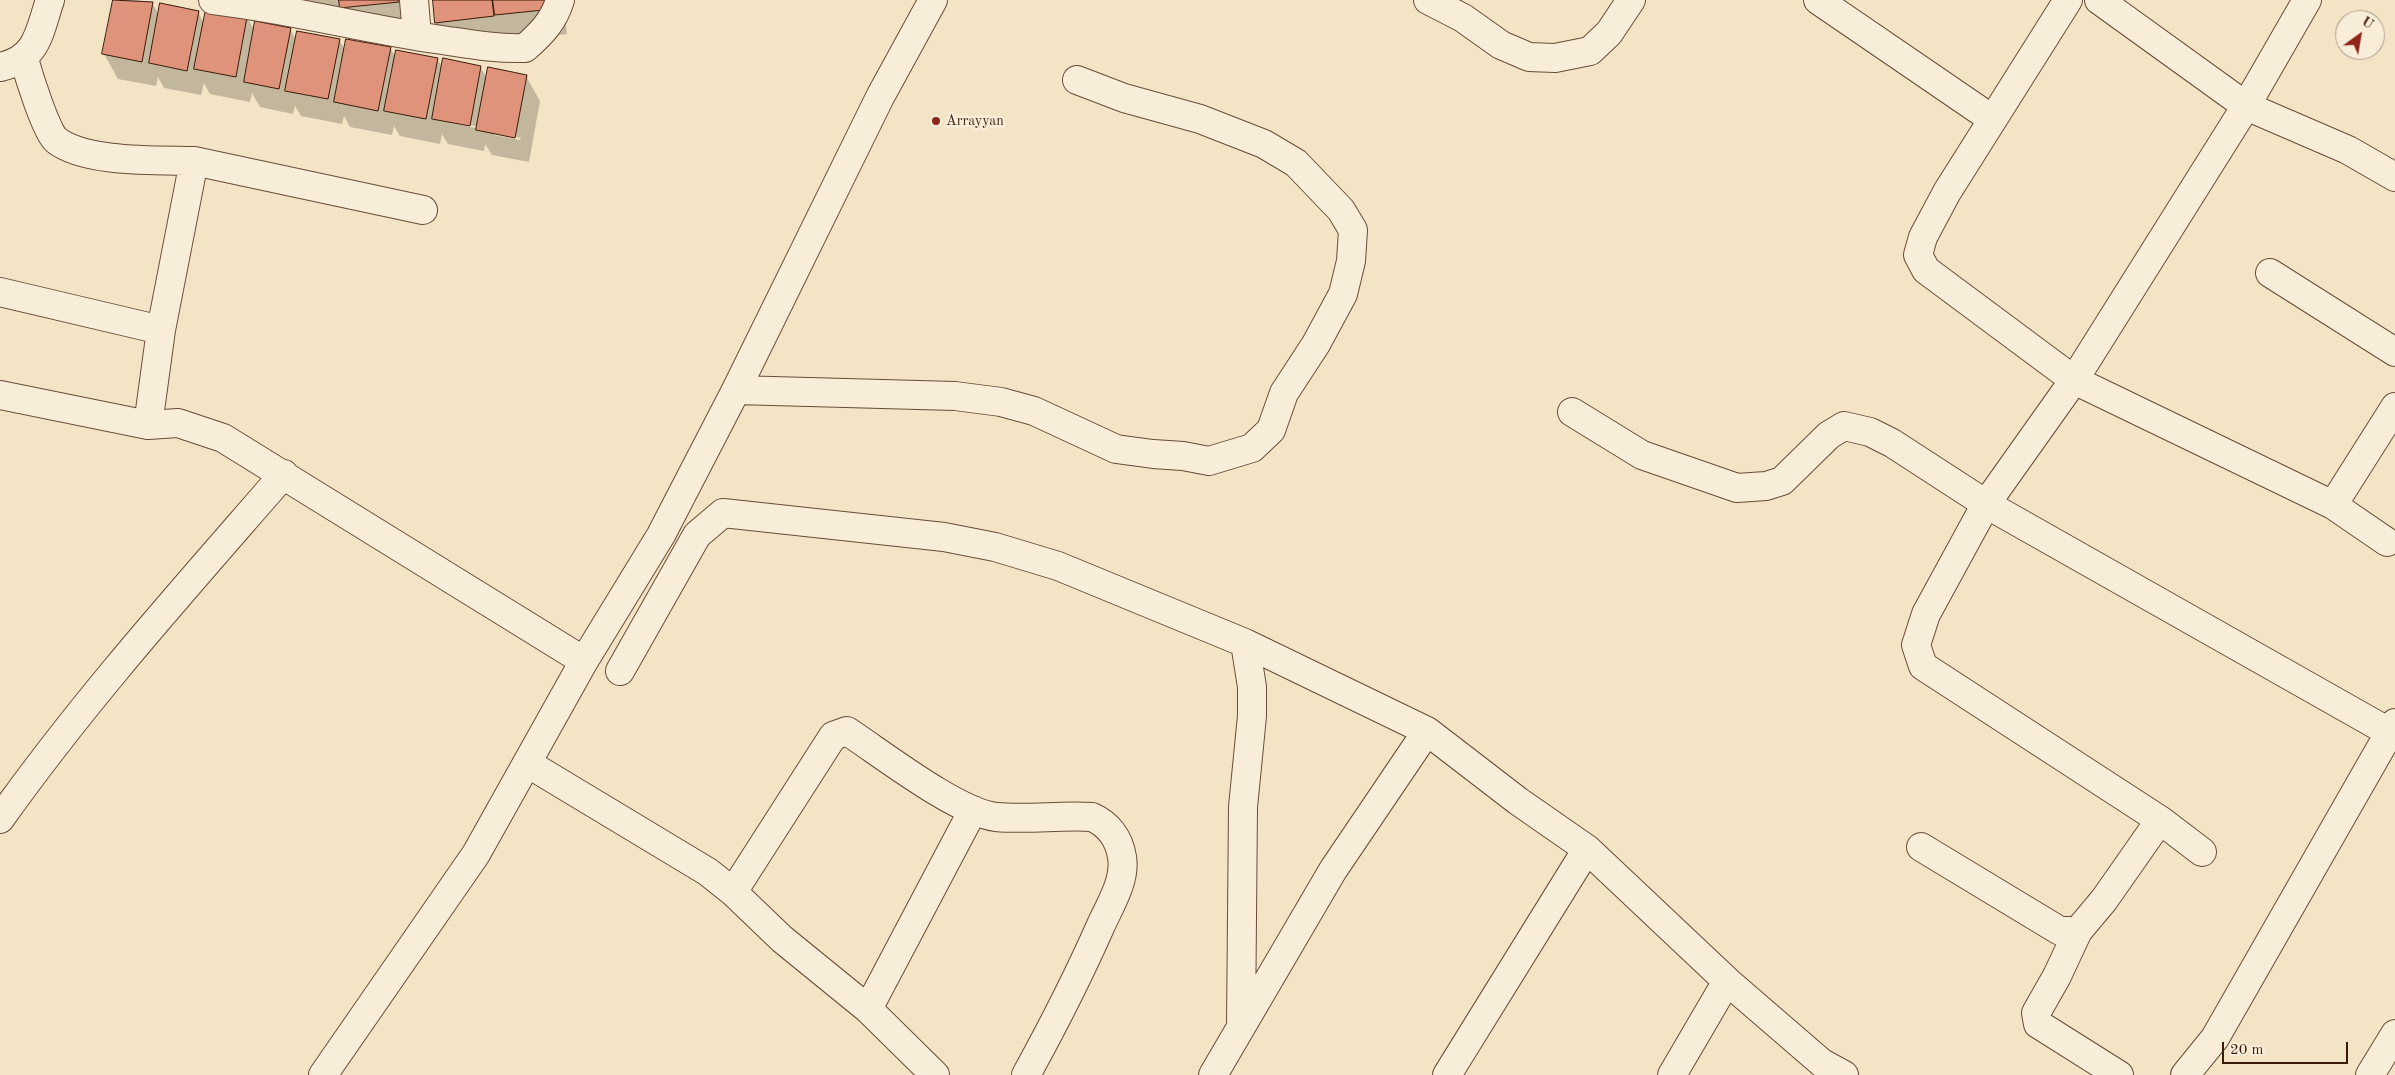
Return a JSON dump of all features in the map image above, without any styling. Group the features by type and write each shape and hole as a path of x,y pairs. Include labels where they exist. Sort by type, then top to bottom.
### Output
{"street":[{"path":"50,0 36,44 6,66 41,110 54,139 70,147 90,153 125,159 194,161 423,210"},
{"path":"213,0 244,2 417,36 502,48 525,48 548,25 560,0"},
{"path":"414,0 417,36"},
{"path":"323,1075 476,854 584,661 660,535 736,390 880,97 933,0"},
{"path":"1428,0 1463,18 1501,45 1529,57 1555,58 1590,51 1609,33 1631,0"},
{"path":"1818,0 1992,119"},
{"path":"2068,0 1947,192 1923,237 1918,255 1926,270 2074,380 2333,505 2387,542"},
{"path":"2099,0 2246,106 2348,150 2395,177"},
{"path":"2202,852 2160,820 1923,666 1916,645 1926,614 1986,504 2074,380 2246,106 2307,0"},
{"path":"736,390 955,396 1001,402 1034,412 1116,449 1182,456 1209,461 1252,448 1271,430 1284,393 1316,344 1343,294 1352,262 1353,230 1341,210 1296,163 1264,144 1200,119 1124,98 1077,80"},
{"path":"148,425 161,330 194,161"},
{"path":"2270,273 2395,352"},
{"path":"0,292 161,330"},
{"path":"0,395 148,425 178,423 224,438 584,661"},
{"path":"2333,505 2395,407"},
{"path":"1572,412 1642,455 1737,488 1766,486 1782,481 1829,435 1844,426 1870,432 1892,443 1986,504 2392,727 2216,1038 2185,1075"},
{"path":"0,819 53,746 172,603 284,474"},
{"path":"620,671 697,535 723,513 944,537 996,547 1058,566 1245,643 1427,731 1518,801 1587,849 1727,981 1822,1064 1844,1075"},
{"path":"1241,1028 1244,806 1252,716 1252,687 1245,643"},
{"path":"1213,1075 1332,870 1427,731"},
{"path":"733,892 833,736 848,732 940,793 973,810 995,817 1092,817 1104,822 1115,836 1122,857 1120,881 1071,993 1026,1075"},
{"path":"527,763 708,872 733,892 782,939 868,1009 935,1075"},
{"path":"868,1009 973,810"},
{"path":"2119,1075 2038,1024 2036,1012 2057,976 2078,932 2104,900 2160,820"},
{"path":"1921,847 2060,931 2078,932"},
{"path":"1447,1075 1587,849"},
{"path":"1672,1075 1727,981"},
{"path":"2370,1075 2395,1034"}],"building":[{"path":"113,0 153,2 142,62 102,54"},
{"path":"339,0 399,0 399,2 340,8"},
{"path":"433,0 492,0 494,16 435,23"},
{"path":"493,0 552,0 553,9 495,15"},
{"path":"160,3 199,11 187,71 149,63"},
{"path":"206,9 247,17 236,77 194,69"},
{"path":"255,21 291,28 279,89 244,82"},
{"path":"297,31 340,39 328,99 285,91"},
{"path":"346,39 391,47 378,111 334,102"},
{"path":"396,50 438,58 426,119 384,111"},
{"path":"443,58 481,66 470,126 432,119"},
{"path":"488,67 527,75 515,138 476,130"}],"place":[{"name":"Arrayyan","path":"936,121"}]}
